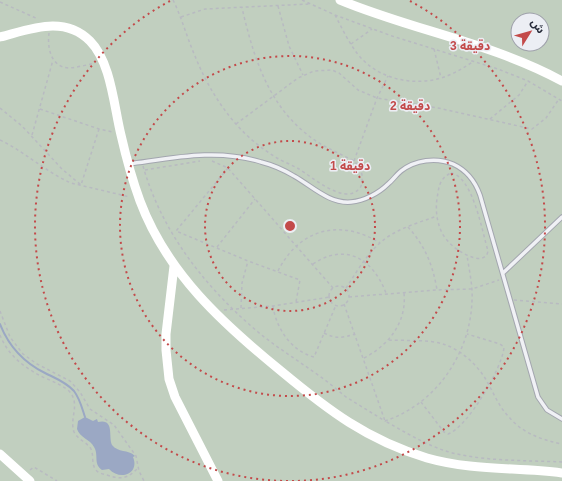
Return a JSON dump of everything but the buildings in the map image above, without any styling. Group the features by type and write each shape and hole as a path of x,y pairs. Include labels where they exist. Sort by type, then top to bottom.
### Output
{"street":[{"path":"340,0 372,13 478,46 542,71 562,81"},
{"path":"0,37 42,26 60,26 76,31 90,41 97,49 103,61 128,164 140,200 152,229 174,266 212,312 251,347 320,403 362,431 402,450 445,463 475,468 562,474"},
{"path":"174,266 166,334 169,379 175,397 218,481"},
{"path":"0,454 27,478"}],"lane":[{"path":"128,164 195,155 224,154 242,156 278,168 295,176 330,199 346,202 363,199 378,192 401,171 412,164 425,161 446,162 461,169 470,177 477,188 538,397 547,410 562,419"},
{"path":"503,273 562,216"}],"path":[{"path":"173,0 181,17 194,55 210,90 236,124 259,145 277,158 298,168 326,187 343,194 353,194 362,184 361,170 354,161 324,146 303,131 283,110 265,82 254,52 242,8"},
{"path":"302,0 372,29 475,61 528,81 562,101"},
{"path":"0,2 39,19"},
{"path":"181,17 205,9 310,4"},
{"path":"278,6 289,46 303,75"},
{"path":"335,14 350,44 363,60 388,76 396,79 416,81 441,78 452,74 475,61"},
{"path":"50,25 48,46 54,60 61,66 69,68 103,61"},
{"path":"350,44 372,29"},
{"path":"434,49 441,78"},
{"path":"32,135 54,60"},
{"path":"236,124 303,75 318,70 335,71 358,90 378,98 438,108 532,129 546,118 559,99"},
{"path":"354,161 388,76"},
{"path":"490,119 519,95 528,81"},
{"path":"0,108 32,135 62,169 81,185"},
{"path":"40,109 99,128 120,133"},
{"path":"81,185 99,128"},
{"path":"0,140 56,176 71,183 140,200"},
{"path":"145,170 201,161"},
{"path":"207,161 214,161 228,168 334,288"},
{"path":"142,162 154,199 181,249 216,293 232,310 259,333 347,397 385,421 441,450 483,458 562,462"},
{"path":"228,168 176,231 248,261 300,280 296,302"},
{"path":"451,173 457,175 464,181 470,191 488,251 487,254 483,258 477,258 467,255 455,248 446,239 436,216 436,200 441,181 448,174 451,173"},
{"path":"217,247 255,199"},
{"path":"346,288 364,262 380,243 393,234 436,216"},
{"path":"408,227 416,235 426,252 435,275 437,290"},
{"path":"278,271 287,255 296,246 318,232 348,229 364,234 380,243"},
{"path":"313,264 336,254 350,255 364,262 377,274 386,294"},
{"path":"385,421 407,412 421,402 438,386 460,352 467,334 471,310 472,289 467,255"},
{"path":"241,309 242,283 248,261"},
{"path":"349,297 437,290 472,289 504,278"},
{"path":"340,286 346,288 349,294 347,303 336,305 332,302 330,293 334,288 340,286"},
{"path":"363,358 378,350 389,340 403,313 405,300 404,293"},
{"path":"232,310 273,306 330,297"},
{"path":"510,299 562,304"},
{"path":"344,304 385,421"},
{"path":"273,306 275,317 284,333 298,349 307,355 314,357 336,305"},
{"path":"0,311 10,337 23,354 37,364 63,376 75,386 90,409 109,421 118,430 136,456 144,481"},
{"path":"324,333 337,338 355,334"},
{"path":"421,402 444,432 448,434 454,431 468,416 483,396 489,386 504,348 500,344 467,334"},
{"path":"0,335 9,350 22,365 60,384 72,396 75,404 74,430 77,436 91,450 96,470 98,472 122,479 132,474 139,467"},
{"path":"389,340 438,343 447,345 460,352 477,367 486,379 503,410 518,426 535,437 562,444"},
{"path":"27,478 34,467 57,481"}],"green space":[{"path":"0,0 562,0 562,481 0,481"}],"water":[{"path":"85,417 93,421 97,419 98,422 107,423 110,429 112,445 117,449 129,452 135,456 133,457 134,468 128,474 118,475 109,469 102,470 99,468 94,447 78,432 77,429 78,421"}],"waterway":[{"path":"0,324 12,347 23,359 37,369 64,383 74,391 85,417"}]}
